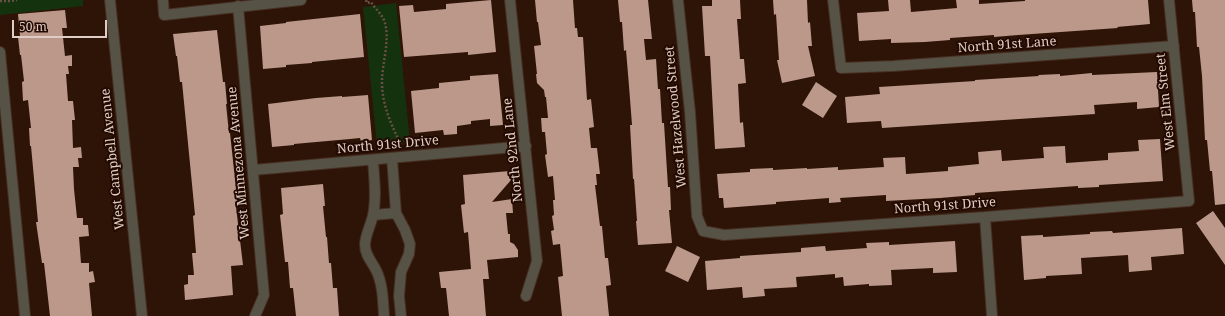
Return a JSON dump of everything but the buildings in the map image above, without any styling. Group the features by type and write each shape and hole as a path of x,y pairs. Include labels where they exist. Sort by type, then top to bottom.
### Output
{"street":[{"name":"West Campbell Avenue","path":"110,0 142,316"},
{"path":"163,0 164,15 301,0"},
{"name":"North 92nd Lane","path":"510,0 537,262 526,296"},
{"name":"West Hazelwood Street","path":"678,0 690,112 697,216 703,231"},
{"name":"North 91st Lane","path":"833,0 841,68 893,66 1174,46"},
{"name":"West Elm Street","path":"1170,0 1189,201"},
{"name":"West Minnezona Avenue","path":"238,6 264,295 256,316"},
{"path":"0,52 25,316"},
{"name":"North 91st Drive","path":"253,170 526,146"},
{"path":"392,158 396,213 405,230 410,244 409,254 401,272 399,296 401,316"},
{"path":"373,160 376,190 373,215 365,246 369,260 376,270 382,289 384,316"},
{"name":"North 91st Drive","path":"703,231 724,235 1189,201"},
{"path":"373,215 396,213"},
{"path":"985,217 992,316"}],"path":[{"path":"0,1 17,0"},
{"path":"366,0 367,3 371,2 384,22 386,36 382,81 383,96 390,122 402,146 403,157"}],"green space":[{"path":"0,0 83,0 83,6 0,15"},
{"path":"396,3 410,142 377,145 363,7"}]}
